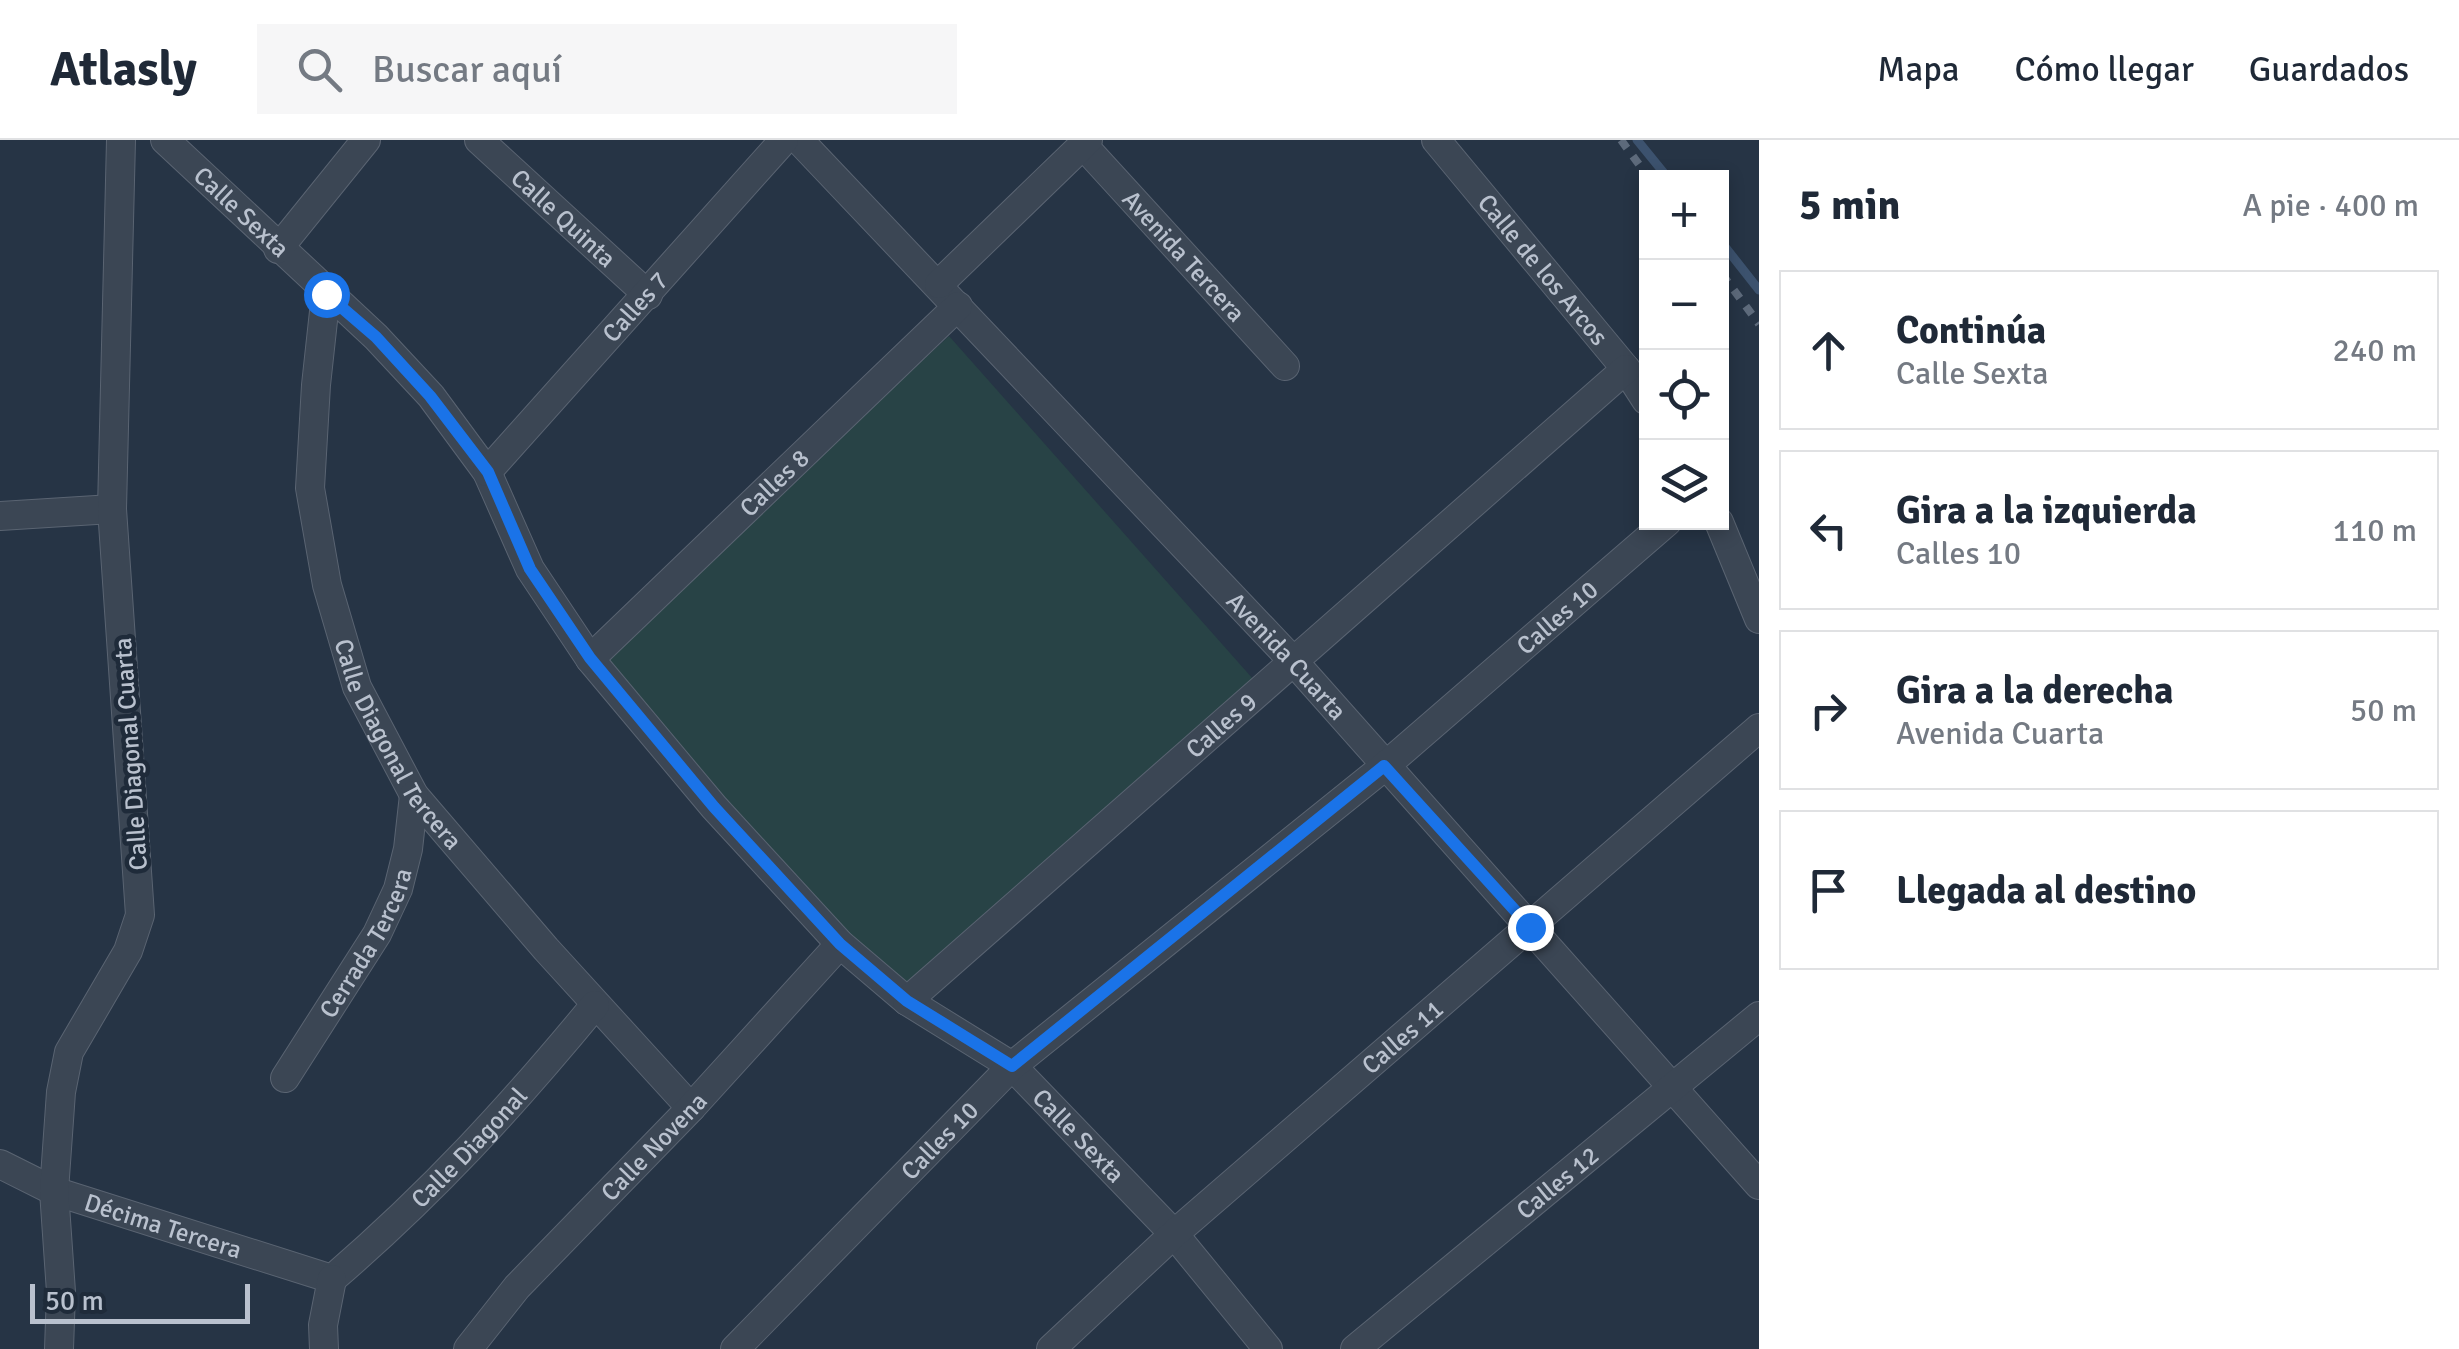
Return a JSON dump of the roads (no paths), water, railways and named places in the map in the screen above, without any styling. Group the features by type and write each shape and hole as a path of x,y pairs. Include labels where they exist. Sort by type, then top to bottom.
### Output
{"street":[{"name":"Calle Diagonal Cuarta","path":"59,1349 61,1292 54,1190 68,1052 128,951 140,915 112,510 122,140"},
{"name":"Calle Sexta","path":"165,140 376,337 430,396 488,472 530,569 590,658 714,807 840,944 907,1001 1012,1066 1174,1234 1268,1349"},
{"path":"278,249 366,140"},
{"name":"Calle Quinta","path":"479,140 648,294"},
{"name":"Calles 7","path":"488,472 784,140"},
{"name":"Avenida Cuarta","path":"799,140 1294,664 1759,1184"},
{"name":"Calle de los Arcos","path":"1436,140 1639,390"},
{"path":"939,284 1085,142"},
{"name":"Avenida Tercera","path":"1085,142 1285,366"},
{"name":"Calle Diagonal Tercera","path":"326,294 310,488 323,565 357,687 414,795 691,1108"},
{"name":"Calles 8","path":"590,658 958,306"},
{"name":"Calles 9","path":"907,1001 1626,370"},
{"path":"0,516 112,510"},
{"name":"Calles 10","path":"735,1349 1012,1066 1384,766 1658,530"},
{"path":"1722,530 1759,619"},
{"name":"Calles 11","path":"1050,1349 1174,1234 1759,728"},
{"name":"Cerrada Tercera","path":"285,1078 378,934 398,890 414,795"},
{"name":"Calle Novena","path":"468,1349 517,1287 691,1108 840,944"},
{"name":"Calle Diagonal","path":"332,1279 430,1191 484,1136 595,1004"},
{"name":"Calles 12","path":"1355,1349 1759,1016"},
{"name":"Décima Tercera","path":"0,1164 54,1190 332,1279"},
{"path":"303,1349 324,1337 332,1279"}],"waterway":[{"path":"1637,140 1661,170"},
{"path":"1729,252 1759,290"}],"railway":[{"path":"1621,140 1643,170"},
{"path":"1729,283 1759,324"}]}
